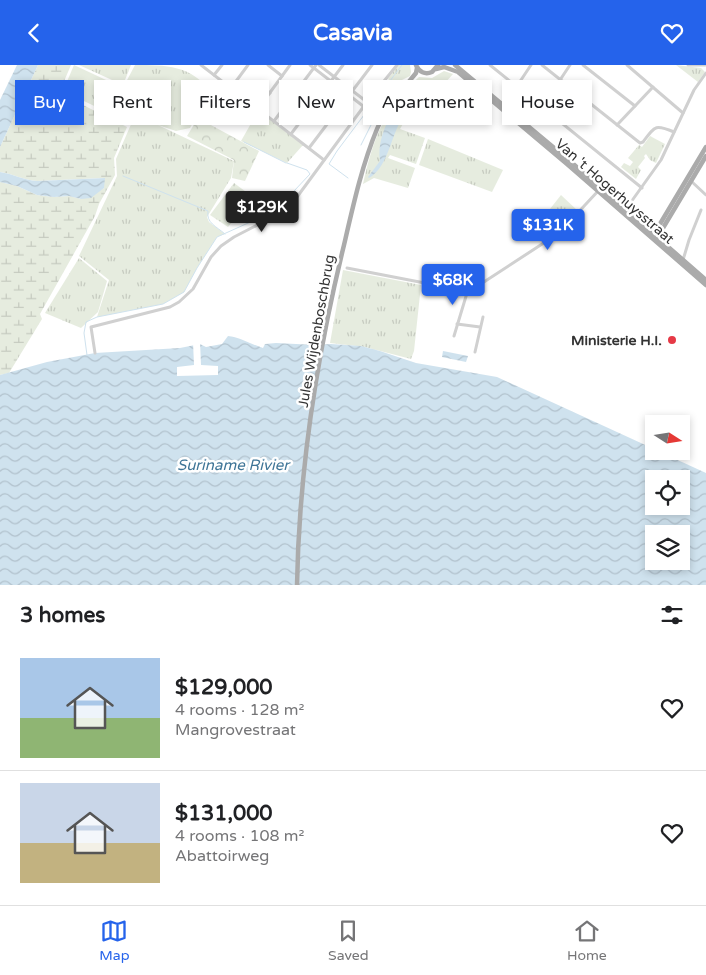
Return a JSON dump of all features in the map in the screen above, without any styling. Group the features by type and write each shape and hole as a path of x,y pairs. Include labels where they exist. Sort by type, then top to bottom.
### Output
{"main road":[{"name":"Van 't Hogerhuysstraat","path":"453,65 706,280"},
{"path":"416,67 422,73 429,73 437,67"},
{"name":"Jules Wijdenboschbrug","path":"411,80 416,73 416,67"},
{"name":"Van 't Hogerhuysstraat","path":"437,67 444,67 458,72 600,190 626,209 706,285"},
{"name":"Jules Wijdenboschbrug","path":"415,80 422,73"},
{"name":"Jules Wijdenboschbrug","path":"298,585 306,468 318,372 340,262 367,160 379,125"},
{"path":"655,237 706,147"},
{"path":"674,204 691,181 706,155"}],"street":[{"path":"201,65 221,80"},
{"path":"214,75 222,65"},
{"path":"237,80 248,65"},
{"path":"268,65 282,76"},
{"path":"270,93 290,65"},
{"path":"331,80 343,65"},
{"path":"353,89 372,65"},
{"path":"384,80 397,65"},
{"path":"490,65 509,80"},
{"path":"521,80 531,65"},
{"path":"542,65 560,80 570,65"},
{"path":"583,65 635,106"},
{"path":"627,65 683,113"},
{"path":"688,65 705,65"},
{"path":"315,66 338,80"},
{"path":"315,66 329,80"},
{"path":"274,121 315,66"},
{"path":"626,209 661,160 694,91 706,73 704,68 699,66"},
{"path":"617,125 652,87"},
{"path":"592,105 642,143 656,127 659,126 674,132"},
{"path":"95,353 91,327 170,307 180,302 194,289 211,257 221,246 281,211 297,197 363,108"},
{"path":"269,117 324,160"},
{"path":"291,134 298,125"},
{"path":"309,148 326,125"},
{"path":"565,125 642,187"},
{"path":"691,181 706,195"},
{"path":"454,336 465,297 473,289 559,233 600,190"},
{"path":"683,260 701,211"},
{"path":"347,269 461,290 473,289"},
{"path":"474,352 483,317"},
{"path":"457,324 480,327"}],"green space":[{"path":"38,65 71,65 65,80 31,80"},
{"path":"74,65 106,80 94,80 94,106 84,101 84,80 68,80"},
{"path":"79,65 131,65 125,80 112,80"},
{"path":"135,65 167,66 195,76 200,80 181,80 181,125 192,125 190,128 176,131 158,125 171,125 171,80 127,80"},
{"path":"398,65 410,65 410,76 402,80 388,79"},
{"path":"676,65 701,68 705,72 698,82"},
{"path":"444,71 453,74 448,80 416,80 419,77 432,78"},
{"path":"84,106 94,110 94,125 123,125 127,127 114,158 115,175 99,204 95,216 40,314 42,319 9,373 0,375 0,182 17,186 37,195 69,196 81,199 104,188 104,178 37,181 0,172 0,147 15,115 15,125 84,125"},
{"path":"269,118 303,145 287,163 241,141 250,125 269,125"},
{"path":"131,125 158,125 234,161 231,178 207,217 209,222 225,234 217,237 184,292 163,304 97,317 109,280 79,256 117,176 116,159"},
{"path":"194,125 211,125 259,151 245,181 232,178 234,160 187,136"},
{"path":"402,125 400,129 425,138 416,164 390,155 388,158 415,168 408,188 374,178 363,184 371,152 382,126"},
{"path":"650,136 665,144 656,163 650,160 646,154 644,156 645,158 638,167 641,170 636,179 621,167 624,163 630,166 633,162 628,158 639,145 642,147"},
{"path":"428,139 503,170 492,192 419,165"},
{"path":"234,183 253,197 228,227 210,215"},
{"path":"561,195 578,211 565,226 546,214"},
{"path":"79,258 107,281 98,312 81,328 45,313"},
{"path":"343,270 421,285 414,351 411,359 365,347 330,343"}],"water":[{"path":"17,65 38,65 31,80 15,80 15,115 0,147 0,100"},
{"path":"387,125 398,125 381,166 369,178 380,161 381,139"},
{"path":"0,172 37,181 105,178 104,188 91,198 81,199 69,196 37,195 17,186 0,182"},
{"name":"Suriname Rivier","path":"228,336 263,348 265,344 276,343 361,346 416,363 497,377 645,445 645,460 678,460 706,473 706,585 0,585 0,375 47,362 95,353 180,348 200,344 206,347 222,344"},
{"path":"443,351 468,356 466,362 442,357"}],"pier":[{"path":"200,341 201,365 218,366 218,375 177,376 177,367 194,365 193,342"}],"waterway":[{"path":"391,80 402,65"},
{"path":"348,178 329,164 367,111 375,117 361,145"},
{"path":"244,142 286,163"},
{"path":"87,355 84,333 86,322 97,317 163,304 184,292 217,237 278,208 310,174 307,170 287,163"},
{"path":"123,176 208,211 210,221 225,234"}],"place":[{"name":"Ministerie H.I.","path":"672,340"}]}
